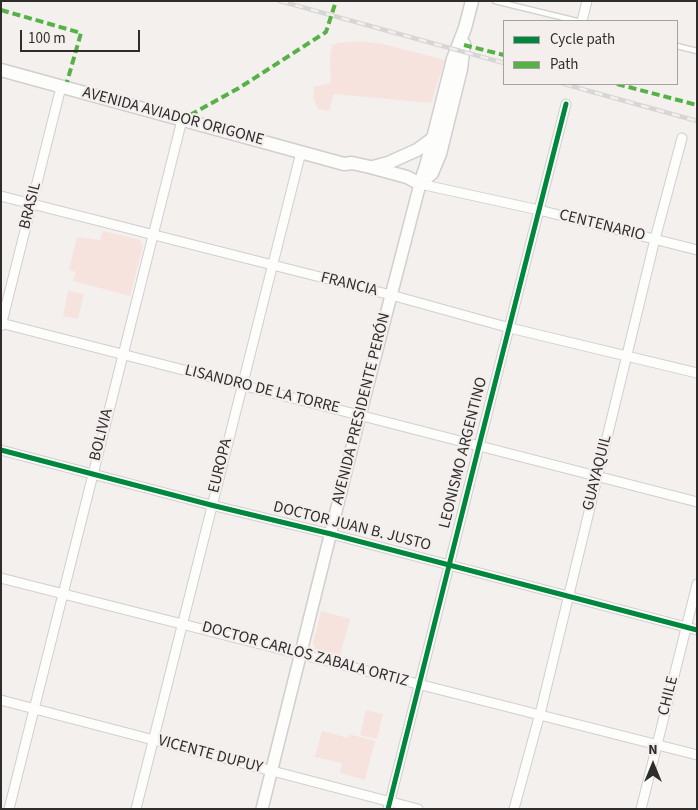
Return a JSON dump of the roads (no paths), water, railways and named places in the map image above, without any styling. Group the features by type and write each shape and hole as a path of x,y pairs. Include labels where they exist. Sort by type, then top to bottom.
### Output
{"main road":[{"name":"AVENIDA PRESIDENTE PERÓN","path":"262,809 391,295 453,58 465,28 472,1"},
{"name":"AVENIDA PRESIDENTE PERÓN","path":"420,184 432,173 440,154 461,69 465,28"},
{"name":"AVENIDA AVIADOR ORIGONE","path":"1,70 344,164 352,169 406,184 420,184"},
{"path":"370,167 388,163 417,150 432,138"},
{"name":"AVENIDA AVIADOR ORIGONE","path":"344,164 352,163 370,167 407,177 420,184"}],"street":[{"path":"582,20 588,1"},
{"name":"BRASIL","path":"2,324 61,86"},
{"name":"LEONISMO ARGENTINO","path":"389,805 478,446 510,328 566,104"},
{"name":"BOLIVIA","path":"9,809 182,120"},
{"name":"GUAYAQUIL","path":"514,809 655,239 682,138"},
{"name":"EUROPA","path":"136,809 271,265 301,152"},
{"name":"CENTENARIO","path":"420,184 539,210 697,250"},
{"name":"FRANCIA","path":"1,196 391,295 510,328 697,373"},
{"name":"LISANDRO DE LA TORRE","path":"2,324 697,502"},
{"name":"DOCTOR JUAN B. JUSTO","path":"1,450 697,630"},
{"name":"DOCTOR CARLOS ZABALA ORTIZ","path":"1,578 63,592 697,755"},
{"name":"CHILE","path":"641,809 697,584"},
{"name":"VICENTE DUPUY","path":"1,700 272,771 389,805 418,809"}],"lane":[{"path":"495,1 573,20"},
{"path":"678,46 697,51"}],"railway":[{"path":"280,1 503,63"},
{"path":"568,85 697,121"}]}
